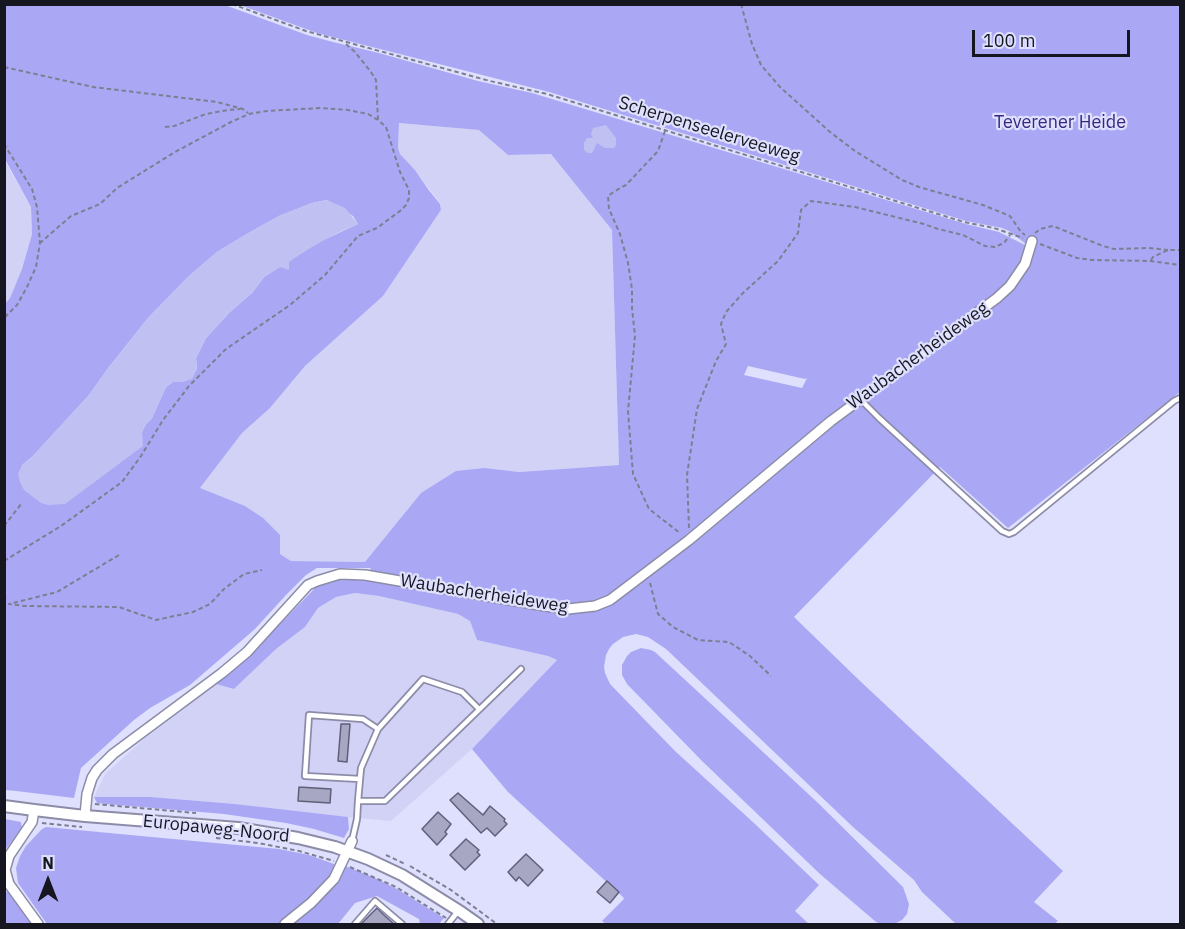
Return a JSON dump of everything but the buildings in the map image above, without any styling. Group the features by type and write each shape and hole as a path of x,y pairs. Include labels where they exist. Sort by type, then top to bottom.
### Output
{"street":[{"name":"Waubacherheideweg","path":"85,816 87,794 97,770 113,754 247,652 308,585 317,581 340,574 365,575 568,609 595,606 610,600 689,540 831,421 998,298 1010,286 1025,264 1032,241"},
{"name":"Europaweg-Noord","path":"4,806 85,816 238,828 349,846 368,859 402,875 478,924"},
{"path":"34,810 32,822 9,856 5,870 9,884 38,924"},
{"path":"285,924 329,884 337,873 349,846"}],"lane":[{"path":"860,399 993,523 1009,534 1180,398"},
{"path":"358,801 385,801 521,669"},
{"path":"349,846 357,819 360,768 378,729 423,679 462,692 479,709"},
{"path":"360,779 304,776 309,715 363,719 378,729"},
{"path":"355,924 375,901 402,924"},
{"path":"450,923 459,910"}],"path":[{"name":"Scherpenseelerveeweg","path":"232,4 306,31 490,81 547,94 964,222 988,226 1077,258 1150,261 1180,265"},
{"path":"741,4 752,45 761,65 780,87 830,132 855,151 902,180 983,205 1010,216 1021,232 1032,241 1034,233 1053,226 1114,249 1180,250"},
{"path":"344,42 355,52 376,80 378,120"},
{"path":"4,67 93,87 217,102 243,109 249,114"},
{"path":"4,561 61,526 122,482 163,420 189,386 226,349 290,305 325,275 358,236 378,228 406,205 409,190 400,172 386,127 368,114 320,108 249,114 176,152 117,188 95,207 70,216 40,243"},
{"path":"165,127 206,114 243,109"},
{"path":"665,131 658,151 626,185 609,196 609,209 620,234 632,290 635,336 628,411 633,474 649,509 689,540"},
{"path":"4,144 32,189 37,207 40,243 36,267 27,287 17,305 4,318"},
{"path":"689,540 687,475 697,410 716,361 726,344 721,324 726,312 778,261 798,233 801,210 811,201 855,207 953,232 990,247 1004,243 1011,234"},
{"path":"1150,261 1153,257 1168,250"},
{"path":"4,526 22,503"},
{"path":"7,603 57,592 119,555"},
{"path":"7,603 31,606 118,607 156,620 194,612 210,604 224,589 244,574 262,570"},
{"path":"648,571 658,614 673,627 698,640 729,642 750,656 771,676"},
{"path":"79,827 91,828"},
{"path":"214,837 299,851 341,863 389,883 450,923"},
{"path":"406,864 452,890 497,924"}],"shaded area":[{"path":"399,123 480,130 508,155 551,154 612,230 619,465 519,472 485,468 421,493 366,562 291,561 280,554 280,535 200,488 242,433 270,408 305,366 383,296 441,210 440,203 400,154 398,148"},
{"path":"606,125 616,138 614,148 605,148 597,143 592,153 584,150 587,138 593,138 591,134 593,128"},
{"path":"4,159 31,207 32,234 22,269 5,305"},
{"path":"327,200 345,208 358,224 303,252 289,262 289,270 280,267 264,277 252,293 230,312 206,338 196,358 197,369 192,379 173,382 166,387 152,418 142,432 143,446 65,504 41,503 24,490 18,474 22,465 89,395 148,318 188,277 217,252 279,216 312,203"},
{"path":"355,593 379,596 458,614 470,621 477,640 557,660 472,749 391,821 151,797 94,797 105,774 143,740 216,684 234,689 276,649 305,627 318,608 336,597"}],"green space":[{"name":"Teverener Heide","path":"5,5 225,5 307,35 478,81 532,93 999,232 1031,248 1002,228 966,221 549,92 317,33 240,5 1180,5 1180,392 1008,528 940,467 794,617 1063,871 1034,902 1058,921 1054,924 956,924 922,892 914,880 853,827 666,649 648,637 636,634 623,637 609,649 604,667 610,684 675,751 819,885 795,911 809,924 606,924 602,921 624,899 623,897 508,792 472,749 557,660 477,640 470,621 458,614 379,596 355,593 336,597 318,608 305,627 276,649 234,689 216,684 247,658 317,586 337,579 363,580 371,568 317,568 306,575 255,629 190,685 134,720 81,768 74,798 5,790 4,594 7,592 4,591 4,305 10,298 22,269 32,234 31,207 5,159","holes":["399,123 479,130 508,155 551,154 612,230 619,465 519,472 485,468 456,471 421,493 365,562 291,561 280,554 280,535 263,518 245,506 200,488 242,433 270,408 305,366 383,296 441,210 440,204 400,154 398,148","327,200 353,216 358,224 319,242 264,277 252,293 230,312 206,338 196,358 197,369 183,382 173,382 166,387 152,418 142,432 22,465 89,395 148,318 188,277 217,252 279,216 312,203","748,366 807,378 802,388 744,375"]},
{"path":"641,648 655,652 817,802 903,887 909,904 907,914 902,920 894,924 876,922 820,874 702,761 627,684 622,675 622,665 631,652"},
{"path":"94,797 151,797 348,817 349,829 344,838 286,823 224,814 97,803"},
{"path":"5,819 21,822 22,829 5,850"},
{"path":"46,827 279,849 309,855 334,864 335,871 317,893 280,924 47,924 18,883 16,868 26,846"},
{"path":"343,865 397,889 444,918 439,924 420,924 419,919 377,896 355,903 338,924 293,924 334,884"},
{"path":"4,891 8,892 32,924 5,924"}]}
